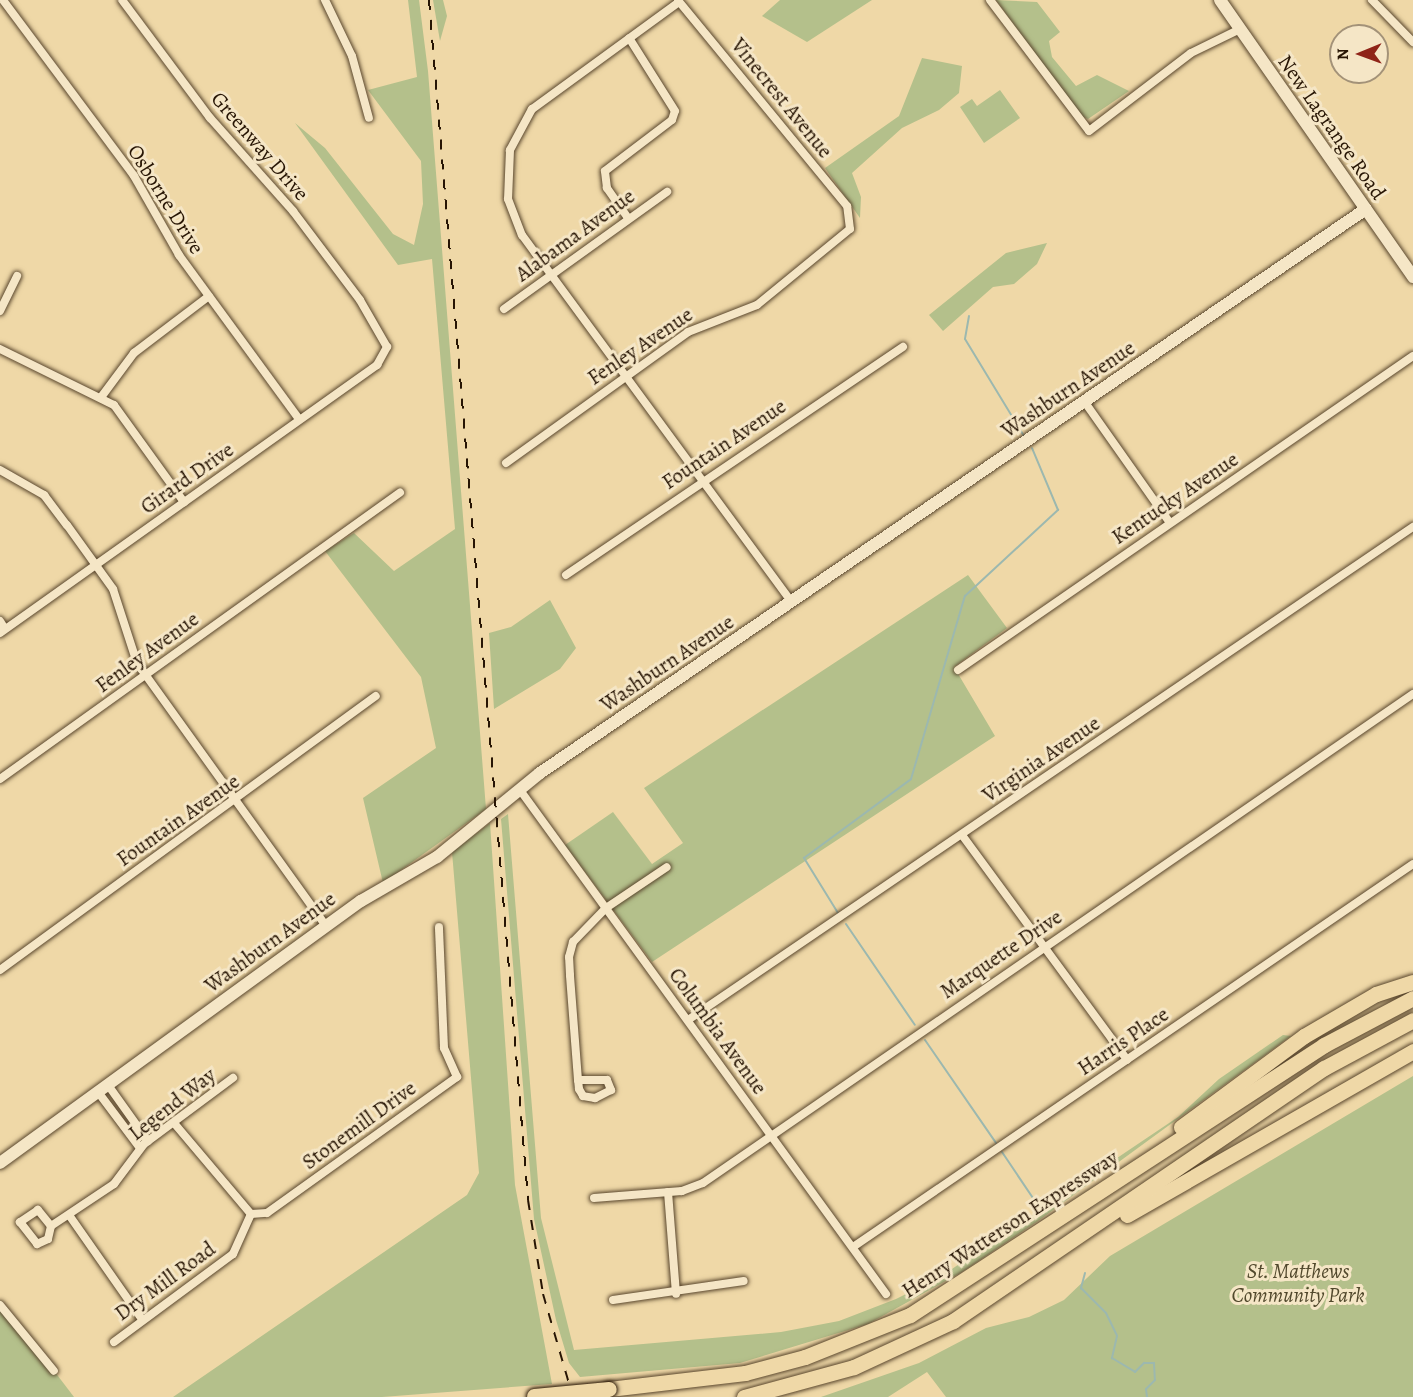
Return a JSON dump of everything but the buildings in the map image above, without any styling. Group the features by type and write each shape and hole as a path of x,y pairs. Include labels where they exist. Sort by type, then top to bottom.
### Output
{"highway":[{"path":"1052,1224 1304,1036 1377,994 1413,982"},
{"name":"Henry Watterson Expressway","path":"528,1396 745,1373 841,1345 931,1304 1324,1045 1413,998"},
{"path":"744,1397 801,1385 892,1351 972,1310 1054,1256 1298,1085 1413,1020"},
{"path":"1054,1256 1413,1051"}],"street":[{"name":"Osborne Drive","path":"3,0 134,176 163,230 299,419"},
{"name":"Greenway Drive","path":"122,0 210,118 293,211 360,300 387,347"},
{"path":"325,0 349,49 369,118"},
{"path":"990,0 1089,131 1191,53 1240,29"},
{"name":"New Lagrange Road","path":"1220,0 1413,277"},
{"path":"1372,0 1413,42"},
{"path":"679,1 547,95 520,124 510,150 506,188 513,218 552,276 792,602"},
{"name":"Vinecrest Avenue","path":"679,1 847,206 852,223"},
{"path":"628,218 607,188 605,171 672,120 675,111 629,38"},
{"name":"Alabama Avenue","path":"504,309 667,192"},
{"name":"Washburn Avenue","path":"0,1163 326,926 437,857 520,790 1366,209"},
{"name":"Fenley Avenue","path":"506,463 697,327 757,305 843,236 852,223"},
{"path":"0,311 17,276"},
{"path":"102,396 134,353 209,297"},
{"name":"Girard Drive","path":"3,631 377,365 387,347"},
{"name":"Fountain Avenue","path":"566,574 903,347"},
{"path":"0,349 102,396 129,422 184,502"},
{"name":"Kentucky Avenue","path":"958,670 1413,356"},
{"path":"1084,401 1170,523"},
{"path":"0,470 44,495 97,566 116,596 132,650 146,674 326,926"},
{"name":"Fenley Avenue","path":"0,779 400,493"},
{"name":"Virginia Avenue","path":"688,1020 1413,527"},
{"path":"0,621 3,631"},
{"name":"Marquette Drive","path":"594,1198 668,1192 703,1183 770,1134 1413,694"},
{"name":"Fountain Avenue","path":"0,970 236,802 376,696"},
{"name":"Columbia Avenue","path":"520,790 886,1294"},
{"path":"962,835 1127,1060"},
{"name":"Harris Place","path":"853,1247 1413,864"},
{"path":"578,1080 571,946 580,929 606,908 667,867"},
{"name":"Stonemill Drive","path":"251,1214 267,1213 457,1077 444,1048 439,927"},
{"name":"Legend Way","path":"51,1226 114,1184 140,1148 233,1078"},
{"path":"103,1088 148,1141"},
{"path":"103,1088 140,1148"},
{"path":"174,1124 251,1214"},
{"path":"668,1192 676,1294"},
{"name":"Dry Mill Road","path":"114,1342 141,1318 233,1254 251,1214"},
{"path":"69,1215 141,1318"},
{"path":"613,1300 676,1294 744,1281"},
{"path":"0,1305 54,1371"}],"green space":[{"path":"408,0 419,0 428,71 486,809 383,883 363,798 436,748 421,677 325,551 354,533 394,571 455,529 432,259 398,265 295,123 325,148 393,234 414,245 423,204 421,161 368,90 417,77"},
{"path":"433,0 443,0 447,16 440,41"},
{"path":"780,0 872,0 807,42 762,16"},
{"path":"996,0 1037,2 1060,32 1049,41 1052,57 1076,86 1097,75 1129,91 1088,119 1081,116"},
{"path":"922,58 962,66 959,93 939,110 902,128 852,173 861,197 860,218 825,168 899,116"},
{"path":"1000,90 1020,118 984,143 960,107 972,99 977,106"},
{"path":"1047,243 1037,264 1014,284 993,287 943,331 929,315 1006,253"},
{"path":"968,575 1007,628 954,667 995,736 652,962 565,845 613,812 652,864 683,843 644,788"},
{"path":"550,600 576,648 560,669 494,709 489,633 511,627"},
{"path":"508,814 541,1218 574,1350 781,1332 839,1321 896,1299 940,1277 1178,1117 1219,1079 1283,1035 1291,1036 1038,1221 962,1272 868,1324 740,1363 580,1377 569,1363 556,1320 534,1219 501,819"},
{"path":"490,823 515,1185 552,1384 382,1397 173,1397 467,1195 479,1173 452,852"},
{"name":"St. Matthews Community Park","path":"1413,1076 1413,1397 946,1397 927,1372 888,1397 821,1397 919,1363 986,1328 1029,1317 1064,1300 1110,1256"},
{"path":"0,1300 74,1397 0,1397"}],"waterway":[{"path":"969,316 965,339 1024,436"},
{"path":"838,913 804,858 911,779 965,596 1058,510 1032,448"},
{"path":"846,924 915,1025"},
{"path":"925,1040 996,1143"},
{"path":"1002,1152 1037,1204"},
{"path":"1085,1273 1081,1288 1106,1313 1117,1336 1112,1358 1135,1372 1144,1363 1154,1363 1155,1380 1146,1389 1147,1397"}],"railway":[{"path":"429,0 528,1200 543,1294 573,1397"}]}
